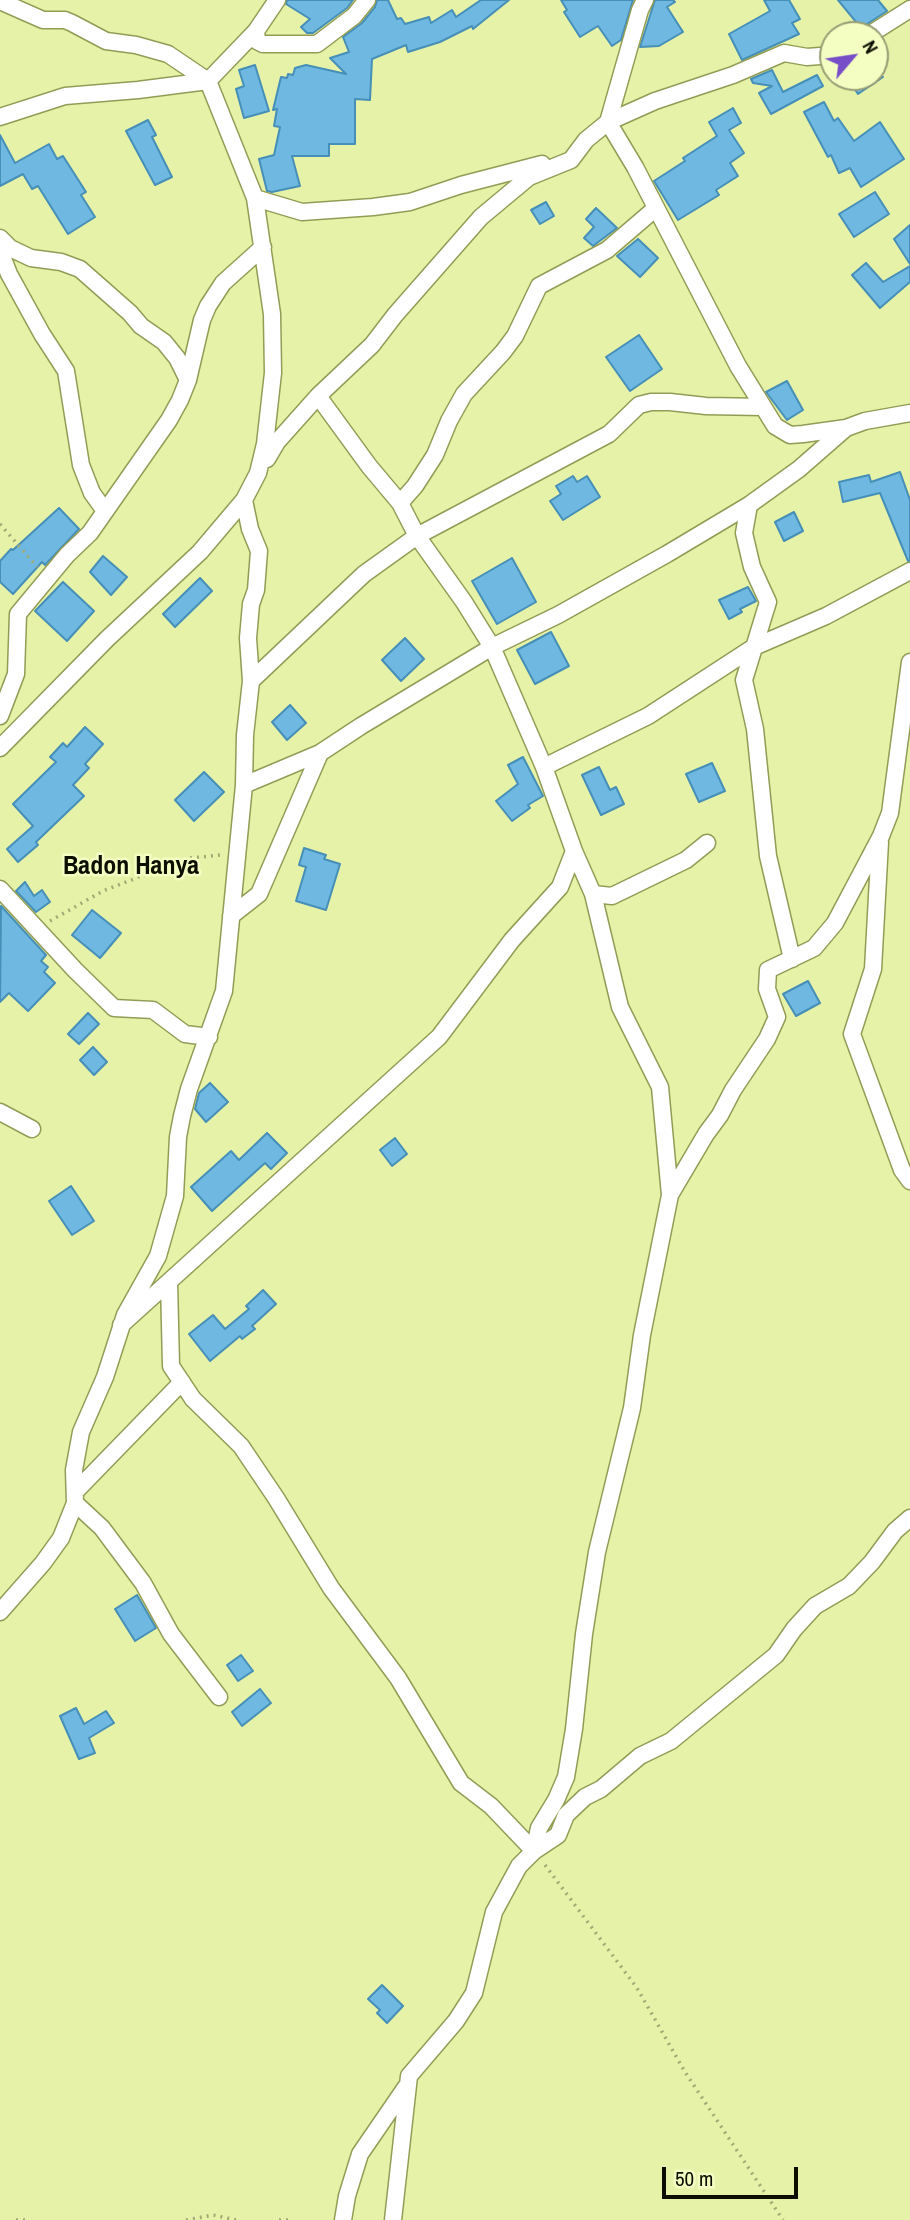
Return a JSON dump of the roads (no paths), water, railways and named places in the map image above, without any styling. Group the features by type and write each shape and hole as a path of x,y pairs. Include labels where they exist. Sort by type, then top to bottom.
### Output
{"street":[{"path":"0,117 65,96 208,81 256,31 277,0"},
{"path":"256,31 257,41 263,44 317,44 354,16 367,0"},
{"path":"645,0 608,122 635,167 738,366 775,426 790,435 846,428 865,421 910,413"},
{"path":"0,1 43,20 65,20 106,41 135,45 167,54 208,81 255,198 272,314 273,373 265,444 258,473"},
{"path":"889,22 910,9"},
{"path":"0,748 107,639 200,552 244,500 277,442 318,396 372,345 481,217 529,177 571,160 586,140 608,122 655,101 733,75 784,53 819,56"},
{"path":"255,198 302,212 373,207 410,202 519,169 571,160"},
{"path":"400,503 415,486 435,455 464,394 515,336 540,286 607,250 656,208"},
{"path":"0,238 10,248 31,258 61,262 80,269 141,326 164,342 177,358 188,380"},
{"path":"0,716 16,674 18,614 67,555 90,533 169,419 188,380 202,320 208,306 223,284 263,247"},
{"path":"0,251 9,274 42,334 66,371 81,465 92,493 105,511"},
{"path":"318,396 400,503 417,536 492,647 544,766 574,851 593,894 620,1007 660,1087 670,1195 642,1335 632,1408 597,1552 566,1777 539,1828 534,1851"},
{"path":"251,681 364,574 417,536 609,434 639,405 651,402 763,407"},
{"path":"244,785 320,753 492,647 558,615 667,554 749,505 799,469 846,428"},
{"path":"0,1612 61,1538 75,1497 74,1470 81,1432 105,1377 121,1325 158,1256 167,1227 175,1196 182,1116 224,991 244,785 245,735 251,681 248,638 251,604 256,590 258,551 244,500"},
{"path":"749,505 744,533 752,567 768,602 744,680 755,729 768,856 792,958"},
{"path":"544,766 648,716 754,647 826,616 910,571"},
{"path":"670,1195 705,1133 720,1115 733,1090 767,1040 777,1017 767,989 768,970 814,948 835,922 881,836 890,813 910,662"},
{"path":"231,916 258,894 320,753"},
{"path":"881,836 873,969 852,1034 902,1170 910,1181"},
{"path":"593,894 612,896 686,860 707,843"},
{"path":"121,1325 439,1037 512,940 560,887 574,851"},
{"path":"0,889 114,1008 153,1010 185,1034 209,1037"},
{"path":"0,1112 32,1129"},
{"path":"169,1282 171,1366 193,1399 247,1454 331,1588 398,1678 461,1783 491,1806 534,1851"},
{"path":"75,1497 182,1382"},
{"path":"75,1497 135,1572 171,1634 219,1697"},
{"path":"393,2220 408,2076 456,2021 474,1993 494,1912 519,1866 534,1851 558,1835 566,1815 585,1797 601,1789 640,1756 671,1741 776,1655 794,1629 815,1606 849,1586 872,1562 895,1531 910,1518"},
{"path":"343,2220 346,2196 360,2154 407,2085"}],"district":[{"name":"Badon Hanya","path":"131,867"}]}
